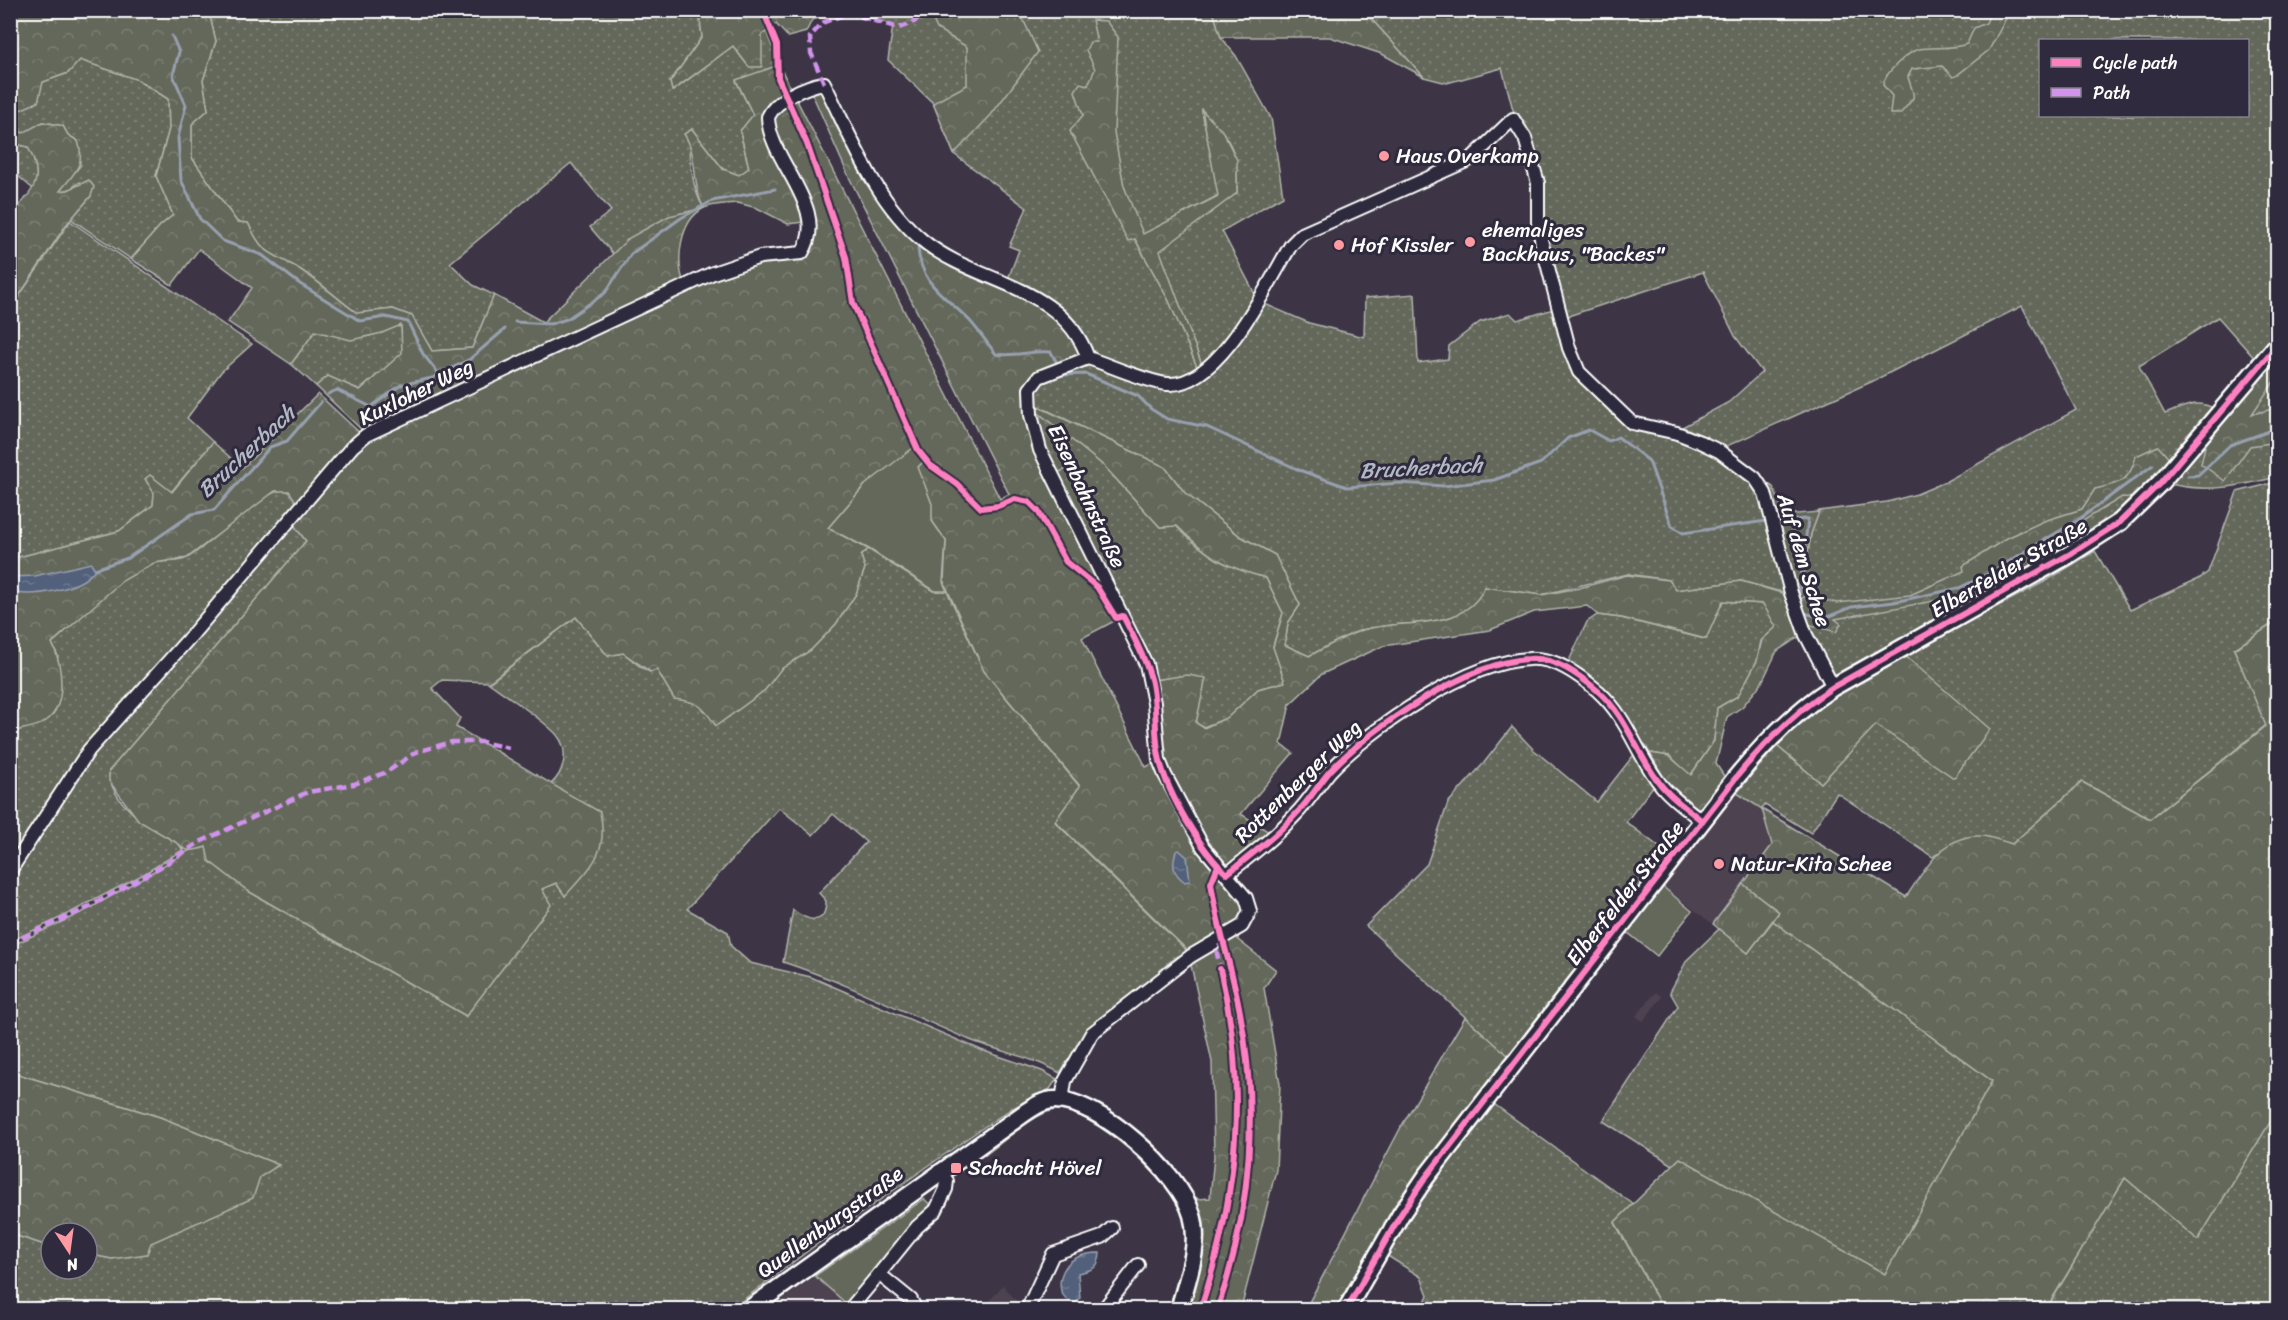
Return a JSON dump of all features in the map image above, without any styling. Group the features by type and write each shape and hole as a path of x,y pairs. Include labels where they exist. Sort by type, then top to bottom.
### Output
{"main road":[{"name":"Elberfelder Straße","path":"1346,1310 1401,1214 1426,1177 1746,765 1781,728 1833,687 2070,554 2120,522 2160,483 2277,344"},
{"name":"Quellenburgstraße","path":"748,1310 1026,1112 1044,1102 1068,1102"},
{"path":"1068,1102 1114,1126 1152,1155 1173,1179 1186,1200 1192,1214 1195,1236 1191,1265 1179,1310"}],"street":[{"name":"Kuxloher Weg","path":"10,871 89,750 191,636 352,447 366,435 713,273 760,257 802,253 809,242 810,220 795,184 771,138 768,117 778,104 824,83 857,150 888,204 908,226 930,246 1042,300 1072,327 1083,343 1088,358"},
{"name":"Auf dem Schee","path":"1088,358 1166,384 1190,379 1210,365 1227,346 1291,245 1302,234 1470,159 1513,119 1525,138 1538,183 1538,222 1542,244 1569,348 1579,372 1632,423 1677,433 1700,442 1719,451 1755,478 1765,493 1791,593 1806,635 1833,687"},
{"name":"Eisenbahnstraße","path":"1088,358 1040,377 1030,389 1034,428 1059,492 1146,664 1154,702 1160,760 1165,775 1203,847 1227,874"},
{"name":"Rottenberger Weg","path":"1227,874 1296,814 1331,771 1380,729 1415,704 1462,679 1477,672 1529,658 1551,661 1570,671 1598,692 1618,713 1661,785 1702,821"},
{"path":"1068,1102 1065,1081 1092,1033 1191,956 1242,926 1250,911 1249,905 1227,874"},
{"path":"849,1310 917,1227 936,1210 947,1182 939,1172"},
{"path":"1027,1310 1053,1254 1102,1237 1112,1228"},
{"path":"1103,1310 1138,1264"},
{"path":"879,1274 911,1300 916,1310"}],"shaded area":[{"name":"Natur-Kita Schee","path":"1737,793 1762,809 1772,845 1713,924 1662,886"},
{"path":"1656,992 1662,997 1643,1021 1636,1016"},
{"path":"815,1276 853,1310 768,1310"},
{"path":"1003,1285 1023,1309 982,1310"}],"green space":[{"path":"855,10 855,13 833,13 812,20 806,32 788,37 776,24 762,35 762,67 749,67 733,46 672,91 670,82 702,37 699,11"},
{"path":"933,10 1006,11 1023,19 1038,52 991,115 954,154 933,103 967,85 967,47 937,29 930,13"},
{"path":"10,11 223,11 210,17 216,41 203,80 208,110 192,124 192,158 237,222 248,223 266,250 310,276 357,313 393,309 412,316 432,351 472,348 494,295 543,322 629,238 669,216 704,208 698,190 692,152 684,134 692,129 723,169 739,175 749,168 740,131 753,115 736,80 779,65 1000,499 1009,494 848,175 810,89 824,88 855,153 928,249 1007,286 1069,326 1082,357 1027,389 1049,476 1075,466 1121,563 1105,570 1118,619 1082,638 1146,767 1156,762 1235,887 1243,905 1238,940 1276,970 1264,988 1280,1084 1276,1170 1241,1309 1186,1309 1195,1277 1186,1189 1198,1199 1210,1198 1214,1156 1212,1062 1188,951 1055,821 1080,786 984,671 944,582 946,541 932,521 918,467 923,462 914,449 864,486 828,528 868,549 861,556 865,568 856,594 836,624 811,650 781,669 765,690 716,726 707,713 695,703 674,699 657,670 651,672 623,653 608,656 576,617 489,682 442,680 432,688 460,718 456,727 600,812 602,826 600,849 590,867 565,896 556,883 542,889 551,905 466,1016 248,891 209,861 206,847 185,849 139,821 109,781 109,771 306,541 291,521 367,435 316,386 328,376 360,390 402,353 401,325 382,333 351,340 315,331 291,364 228,322 252,288 199,249 172,285 131,259 160,226 173,215 156,176 169,129 168,99 138,80 80,60 68,73 43,82 38,102 20,110 11,100","holes":["738,203 757,208 788,224 811,221 816,233 811,249 793,256 761,260 685,286 680,266 681,243 689,222 704,208"]},
{"path":"223,11 699,11 702,37 670,82 673,91 733,46 749,67 762,35 766,31 779,65 736,81 753,115 740,132 749,168 739,175 723,169 692,129 690,148 693,181 704,208 655,224 633,237 613,254 590,227 611,211 571,163 450,263 473,285 494,295 472,348 432,351 412,316 393,309 357,313 310,276 266,250 248,223 237,222 192,158 192,124 208,110 203,80 216,41 210,17"},
{"path":"855,11 1213,11 1221,37 1236,56 1271,118 1283,196 1222,231 1256,296 1225,345 1202,365 1159,251 1237,193 1235,156 1227,139 1202,111 1219,195 1135,239 1169,301 1198,369 1171,379 1095,355 1075,324 1044,297 1008,279 1019,250 1009,246 1027,208 954,154 933,103 888,60 893,25 855,13"},
{"path":"1213,11 1364,11 1424,77 1382,54 1330,37 1221,37"},
{"path":"1364,11 2275,11 2278,16 2277,337 2257,361 2218,317 2139,366 2165,414 2196,404 2214,409 2171,461 2099,532 1835,678 1792,596 1802,587 1811,534 1819,511 1887,502 1917,494 1945,482 2076,410 2022,306 1871,382 1720,449 1675,431 1729,402 1762,372 1735,336 1703,272 1565,317 1542,227 1541,182 1517,125 1502,68 1447,83 1424,77"},
{"path":"1991,11 2010,11 1989,50 1953,77 1942,66 1912,69 1908,77 1913,97 1900,114 1890,114 1892,96 1883,85 1888,74 1898,63 1919,49 1967,44 1974,28 1986,23"},
{"path":"1092,20 1106,21 1118,37 1114,132 1124,186 1143,234 1218,196 1202,110 1223,132 1237,160 1237,193 1160,251 1202,365 1198,369 1169,301 1135,239 1128,241 1070,131 1083,115 1075,91 1080,83 1088,85 1095,69 1086,50 1090,42 1097,42"},
{"path":"80,60 139,80 168,99 169,129 156,176 173,215 160,226 131,259 71,219 91,196 80,182 68,190 59,191 80,166 78,141 68,135 63,126 43,122 23,134 11,126 10,100 20,110 43,82 68,73"},
{"path":"43,122 63,126 68,135 78,141 80,149 80,163 60,191 68,190 89,180 94,187 91,196 66,225 11,308 11,214 31,191 36,177 36,168 28,147 11,143 11,126 23,133"},
{"path":"10,143 28,147 37,174 33,189 11,170"},
{"path":"70,221 252,344 221,372 187,418 213,442 171,492 155,493 153,505 119,531 11,559 11,308"},
{"path":"1415,294 1418,363 1448,359 1449,346 1480,322 1510,313 1517,320 1557,308 1567,362 1611,411 1698,444 1751,480 1762,494 1785,593 1741,581 1676,590 1669,580 1628,574 1541,595 1485,587 1475,602 1462,612 1430,622 1376,627 1359,631 1309,656 1285,645 1288,623 1300,605 1275,555 1240,536 1185,493 1165,467 1034,404 1034,391 1040,383 1057,373 1094,363 1165,384 1189,381 1260,302 1309,323 1364,337 1365,298"},
{"path":"401,324 403,353 360,390 328,376 316,386 291,364 315,331 339,337 359,338 378,334"},
{"path":"2277,356 2277,477 2237,486 2211,488 2170,484"},
{"path":"2271,365 2277,377 2252,414 2277,408 2277,442 2250,446 2225,481 2201,464 2206,442"},
{"path":"318,394 362,435 297,503 289,491 275,491 187,558 154,563 122,581 52,643 56,652 61,684 58,705 53,714 38,725 11,732 11,559 119,531 153,505 154,493 145,479 150,475 172,492 213,442 242,468"},
{"path":"1035,405 1165,467 1185,493 1240,536 1275,555 1300,605 1288,623 1285,645 1309,656 1360,631 1376,627 1429,622 1462,612 1475,602 1485,587 1541,595 1627,575 1669,580 1676,590 1741,581 1785,594 1802,635 1777,651 1761,684 1742,707 1727,717 1716,764 1726,779 1703,807 1697,808 1666,781 1650,753 1669,756 1691,775 1714,741 1717,708 1738,696 1757,661 1762,640 1776,627 1763,604 1723,601 1706,639 1622,618 1598,615 1587,606 1534,612 1490,630 1383,646 1322,674 1290,704 1281,744 1293,753 1241,814 1272,834 1229,867 1206,845 1167,772 1154,680 1187,675 1206,678 1196,723 1204,728 1228,717 1258,689 1285,682 1273,647 1283,613 1266,578 1217,559 1177,526 1160,527 1104,466 1035,410"},
{"path":"1035,410 1104,466 1160,527 1176,526 1207,553 1227,565 1266,578 1283,613 1273,646 1285,682 1258,689 1228,718 1203,727 1196,723 1187,676 1154,680 1105,571 1121,563 1075,466 1056,474 1044,448"},
{"path":"2158,446 2171,461 2137,498 2122,497 2063,533 2064,538 2074,544 1944,616 1939,600 1835,619 1841,624 1836,632 1804,623 1795,602 1806,596 1837,603 1910,595 1964,571 1963,566 2007,538 2044,521 2082,509 2095,489 2117,483 2127,477 2136,456"},
{"path":"913,448 923,462 918,467 932,504 932,521 946,541 943,582 947,591 935,591 869,549 828,528 865,485"},
{"path":"1762,480 1773,487 1785,515 1819,512 1811,534 1802,587 1791,596"},
{"path":"2277,482 2277,621 2234,649 2266,725 2150,819 2082,782 2012,844 1988,838 1971,838 1954,843 1933,857 1837,793 1811,833 1765,805 1762,809 1737,793 1776,745 1821,783 1876,724 1904,655 2044,582 2095,551 2130,610 2200,578 2208,572 2237,492"},
{"path":"284,489 294,495 297,503 201,619 86,748 11,866 11,732 44,723 58,656 52,643 124,579 156,563 187,558 259,501"},
{"path":"291,521 306,541 109,771 116,794 135,815 179,844 182,849 199,840 142,875 11,941 11,876 89,753"},
{"path":"868,549 934,591 947,591 984,671 1080,787 1055,822 1188,952 1174,958 1143,987 1099,1019 1087,1031 1060,1073 1050,1067 970,1040 854,989 783,962 793,910 810,919 820,918 823,915 826,901 819,893 866,842 833,814 813,835 779,808 687,909 728,932 731,946 750,963 811,977 981,1050 1042,1071 1057,1079 1050,1089 1011,1109 978,1131 816,1245 731,1309 55,1310 41,1301 11,1308 11,1234 39,1243 39,1281 99,1281 99,1256 112,1259 151,1243 278,1165 160,1117 11,1072 11,946 89,909 188,851 206,847 248,891 466,1016 488,985 542,889 556,883 565,895 550,785 559,774 564,762 561,741 544,723 489,683 576,617 608,656 623,653 647,671 657,670 704,707 716,726 765,690 781,668 811,650 836,624 856,594 865,568 861,556"},
{"path":"1723,601 1764,604 1777,627 1761,641 1757,661 1738,696 1717,708 1714,741 1690,776 1670,756 1650,753 1632,726 1568,663 1587,622 1597,615 1621,618 1705,639"},
{"path":"2277,621 2277,1111 2198,1240 2125,1178 2046,1309 1644,1310 1659,1302 1615,1222 1680,1158 1885,1274 1992,1081 1773,921 1779,912 1743,884 1772,845 1762,809 1906,897 1936,856 1955,841 1980,836 2012,844 2082,782 2150,819 2266,726 2234,649"},
{"path":"1904,655 1990,729 1954,778 1876,725 1821,783 1776,745 1828,701"},
{"path":"1512,727 1534,750 1597,802 1636,752 1654,785 1626,822 1667,853 1510,1058 1366,926 1427,864 1448,803"},
{"path":"1743,884 1779,912 1748,953 1713,924"},
{"path":"1662,886 1692,911 1657,956 1627,932"},
{"path":"1773,921 1992,1081 1885,1274 1680,1159 1673,1165 1603,1121 1678,1006 1670,992 1687,960 1719,929 1748,953"},
{"path":"1465,1017 1510,1057 1393,1216 1337,1309 1305,1310 1401,1127"},
{"path":"11,1072 160,1117 279,1165 260,1177 253,1198 151,1243 147,1254 112,1259 99,1256 99,1221 39,1221 39,1243 11,1234"},
{"path":"1491,1102 1633,1204 1615,1223 1659,1302 1644,1310 1422,1309 1428,1295 1421,1277 1386,1255 1442,1167"},
{"path":"1062,1107 1104,1127 1124,1140 1160,1171 1174,1190 1184,1210 1190,1240 1174,1309 1169,1309 1186,1242 1185,1219 1167,1187 1130,1151 1089,1121 1070,1112 1055,1110 1038,1116 985,1155 981,1149 1042,1109"},
{"path":"2277,1109 2277,1309 2046,1310 2124,1178"},
{"path":"924,1199 934,1208 848,1305 815,1276"}],"water":[{"path":"91,563 95,569 89,576 69,587 44,593 11,592 11,577 35,576"},
{"path":"1179,850 1187,857 1190,881 1185,882 1175,872 1174,860 1176,851"},
{"path":"1100,1253 1094,1268 1078,1273 1080,1298 1076,1303 1068,1300 1063,1295 1060,1282 1065,1268 1079,1257"}],"waterway":[{"path":"172,36 179,52 173,75 186,105 178,138 181,180 200,219 223,241 262,255 300,284 360,321 386,317 408,322 423,354 439,374"},
{"name":"Brucherbach","path":"515,322 550,324 567,319 605,293 631,254 681,218 712,201 775,189"},
{"name":"Brucherbach","path":"918,248 920,261 929,281 970,321 996,354 1051,352 1057,363"},
{"name":"Brucherbach","path":"328,394 337,390 371,407 401,385 432,378 470,359 505,329"},
{"name":"Brucherbach","path":"1063,375 1086,374 1138,396 1151,409 1167,419 1207,427 1299,470 1347,487 1399,483 1444,486 1494,480 1541,463 1568,438 1589,430 1609,441 1618,437 1649,461 1672,526 1683,533 1766,521"},
{"name":"Brucherbach","path":"95,569 128,558 192,514 214,510 270,447 287,441 321,402"},
{"name":"Brucherbach","path":"2188,476 2198,475 2230,445 2278,428"},
{"name":"Brucherbach","path":"1777,521 1808,519 1799,596 1804,613 1825,618 1852,607 1894,602 1959,588 1988,574 2078,520 2153,465"}],"marked path":[{"path":"824,83 811,53 810,37 822,23 848,13 899,28 914,22 927,10"},
{"path":"10,943 87,908 200,842 308,792 354,784 387,772 416,752 452,742 482,742 509,748"},
{"path":"1221,972 1216,949 1223,943"}],"cycle path":[{"path":"763,10 777,45 778,78 807,144 846,257 853,303 918,450 930,465 957,484 981,508 998,506 1015,499 1029,502 1038,511 1066,562 1097,587 1116,618 1123,616 1151,679 1158,751 1170,789 1196,837 1227,874 1288,822 1330,771 1348,754 1395,717 1451,684 1479,671 1529,659 1557,664 1575,673 1598,691 1618,713 1645,762 1661,785 1675,800 1702,821"},
{"path":"1346,1310 1401,1214 1426,1177 1734,780 1768,741 1805,707 1833,687 2070,554 2120,522 2160,483 2278,344"},
{"path":"1217,1310 1229,1273 1245,1196 1250,1118 1245,1040 1211,883 1218,866"},
{"path":"1200,1310 1223,1226 1235,1141 1234,1056 1229,1013 1220,969"}],"place":[{"name":"Haus Overkamp","path":"1384,156"},
{"name":"ehemaliges Backhaus, \"Backes\"","path":"1470,242"},
{"name":"Hof Kissler","path":"1339,245"},
{"name":"Natur-Kita Schee","path":"1719,864"},
{"name":"Schacht Hövel","path":"956,1168"}]}
